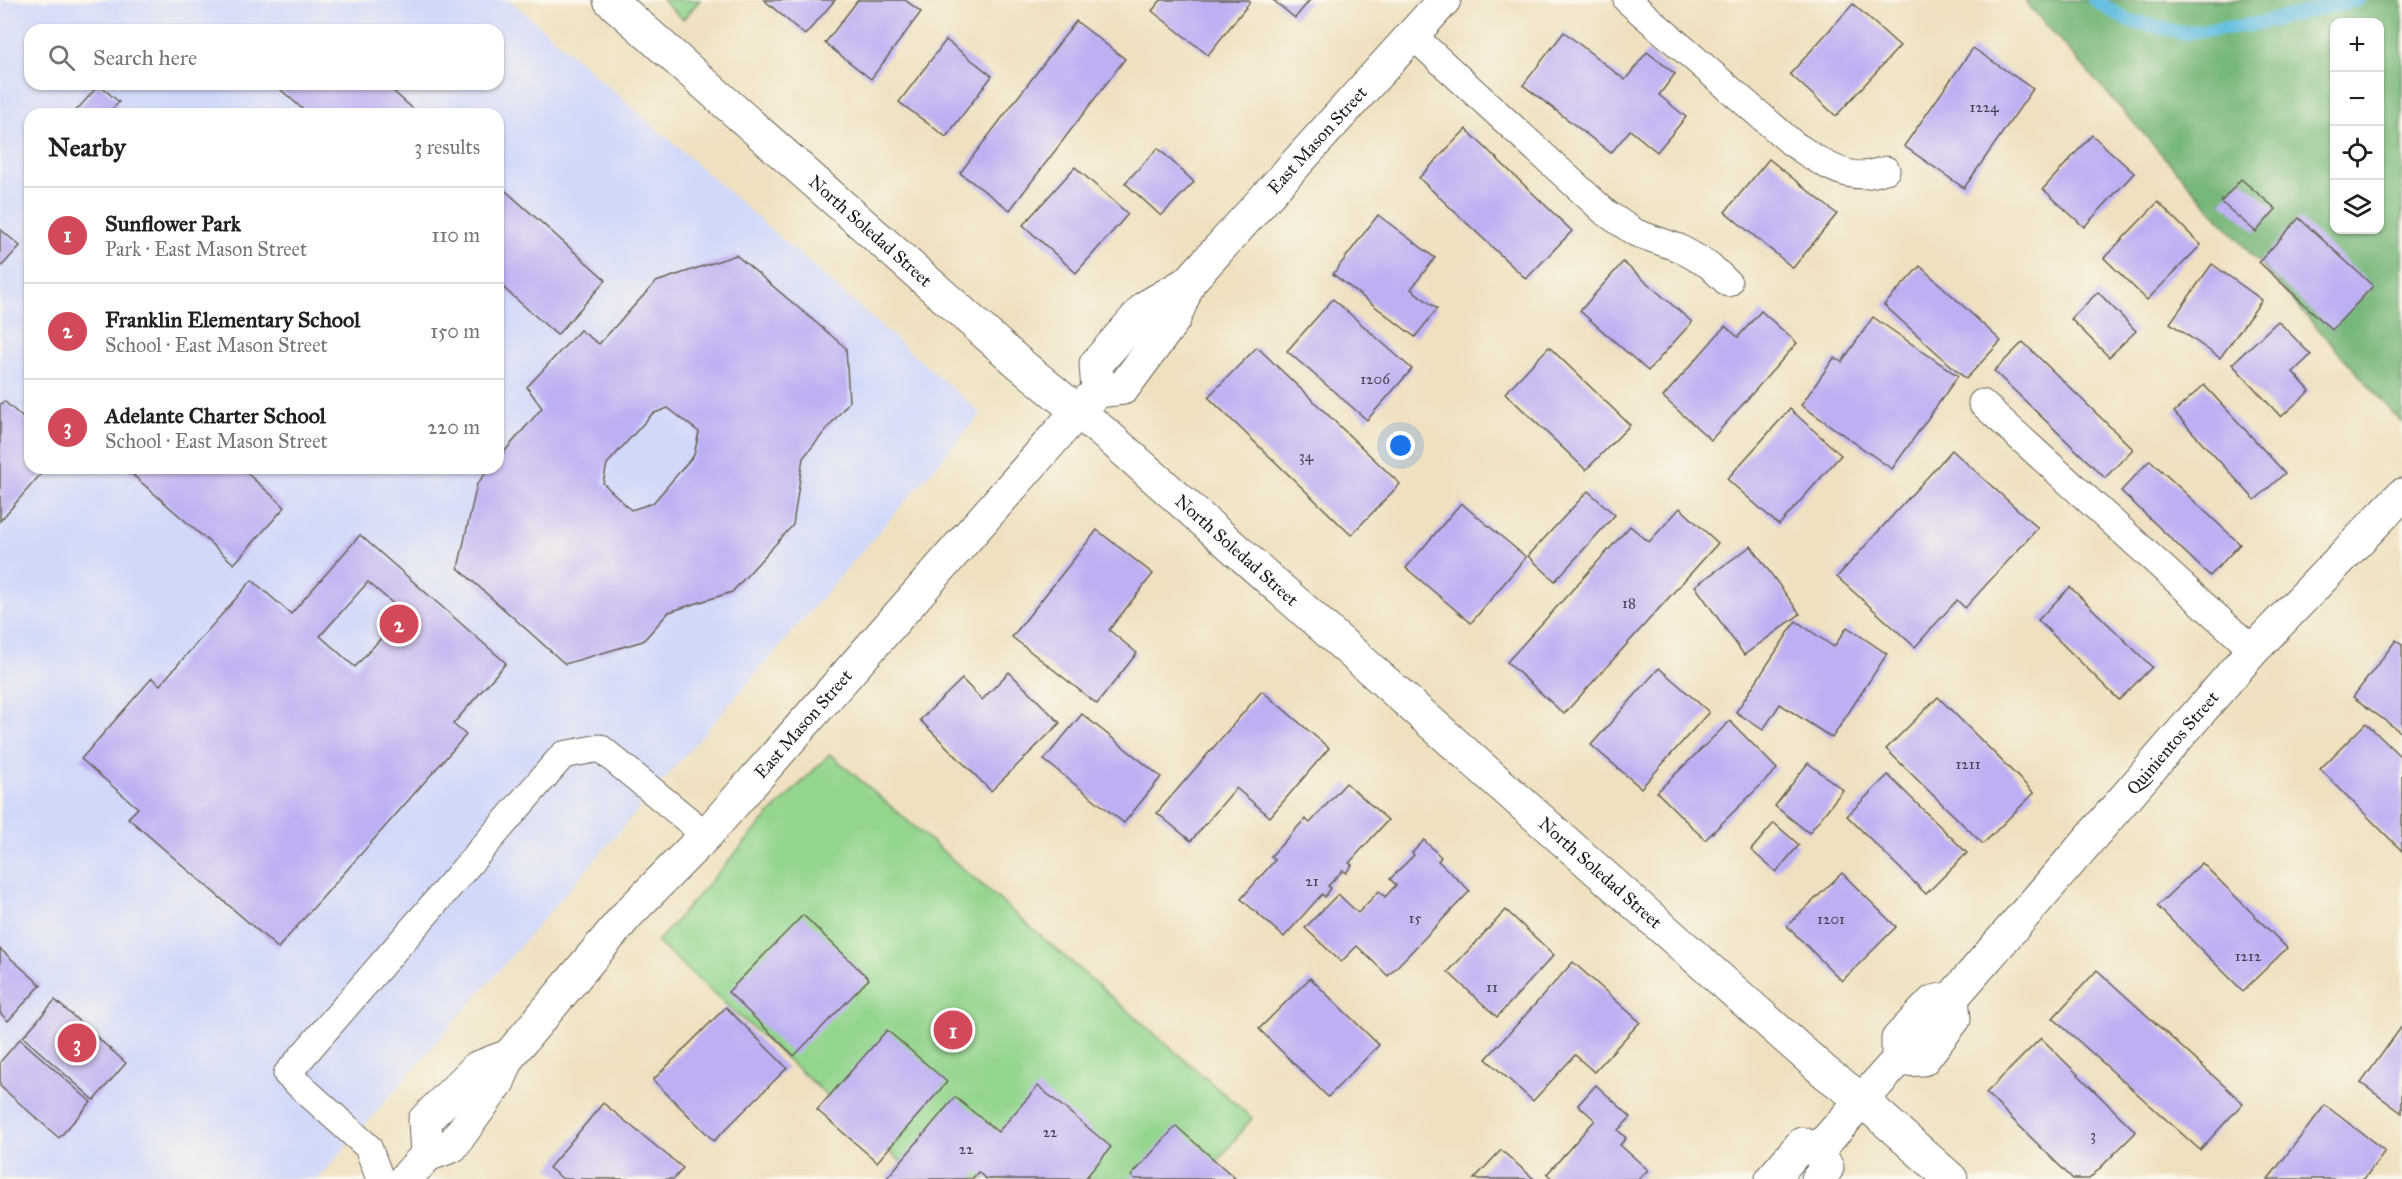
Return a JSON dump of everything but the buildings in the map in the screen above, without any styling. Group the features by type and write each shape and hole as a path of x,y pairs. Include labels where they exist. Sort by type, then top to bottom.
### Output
{"street":[{"name":"North Soledad Street","path":"610,0 1019,363 1088,401 1826,1074 1862,1100 1951,1179"},
{"name":"East Mason Street","path":"405,1179 427,1155 452,1146 498,1082 509,1056 627,915 706,835 1088,401 1123,388 1174,319 1189,282 1444,0"},
{"name":"Quinientos Street","path":"1772,1179 1802,1144 1818,1164 1862,1100 1898,1060 1923,1059 1954,1019 1952,998 2253,650 2402,495"}],"lane":[{"path":"1626,0 1792,143 1834,168 1861,175 1886,170"},
{"path":"1413,34 1606,213 1636,233 1679,248 1709,265 1728,283"},
{"path":"1982,403 2253,650"},
{"path":"380,1179 368,1147 287,1074 563,755 600,748 706,835"}],"shaded area":[{"path":"0,0 510,0 981,414 318,1179 0,1179"}],"green space":[{"path":"662,0 700,0 683,19"},
{"path":"2024,0 2402,0 2402,423"},
{"path":"830,754 1252,1118 1204,1179 920,1179 657,942 769,815"}],"waterway":[{"path":"2094,0 2127,20 2183,33 2251,25 2358,0"}],"place":[{"name":"Franklin Elementary School","path":"399,624"},
{"name":"Sunflower Park","path":"953,1030"},
{"name":"Adelante Charter School","path":"77,1043"}]}
